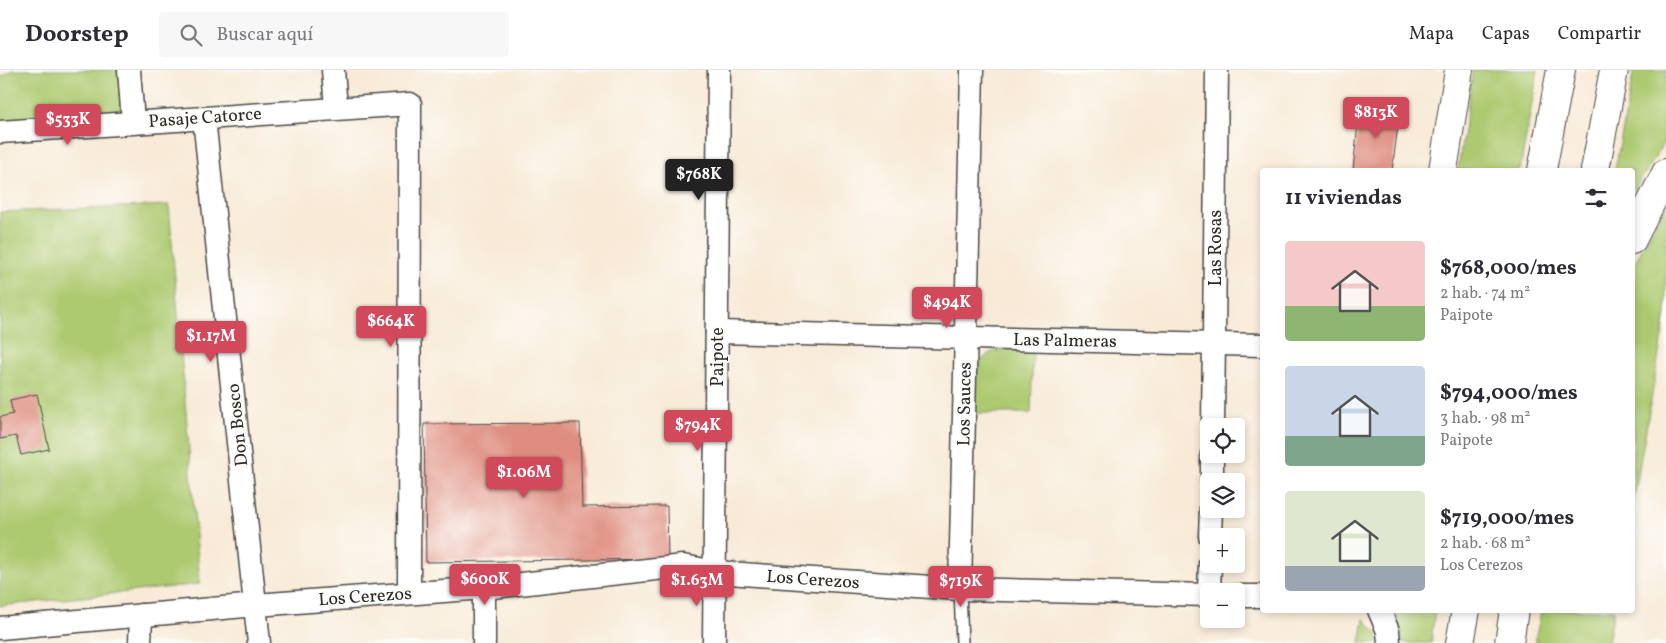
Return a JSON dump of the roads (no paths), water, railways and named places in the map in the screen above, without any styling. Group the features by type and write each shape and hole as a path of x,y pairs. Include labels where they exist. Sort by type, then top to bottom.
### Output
{"main road":[{"path":"1443,168 1459,70"},
{"path":"1542,168 1561,70"},
{"path":"1595,168 1614,70"},
{"path":"1635,234 1666,173"},
{"path":"1448,613 1449,643"},
{"path":"1460,643 1465,613"},
{"path":"1509,643 1514,613"}],"street":[{"path":"130,70 133,122"},
{"path":"333,70 336,108"},
{"name":"Paipote","path":"714,643 719,70"},
{"name":"Los Sauces","path":"960,589 972,70"},
{"name":"Las Rosas","path":"1213,418 1217,70"},
{"name":"Pasaje Catorce","path":"0,132 410,104 409,593"},
{"name":"Don Bosco","path":"204,118 259,643"},
{"name":"Las Palmeras","path":"717,332 1260,345"},
{"name":"Los Cerezos","path":"0,628 256,605 484,588 683,566 716,572 960,589 1200,595"},
{"path":"484,588 484,643"},
{"path":"1245,596 1260,596"},
{"path":"1380,613 1388,631 1389,643"},
{"path":"140,615 140,643"}],"lane":[{"path":"960,589 962,643"}]}
